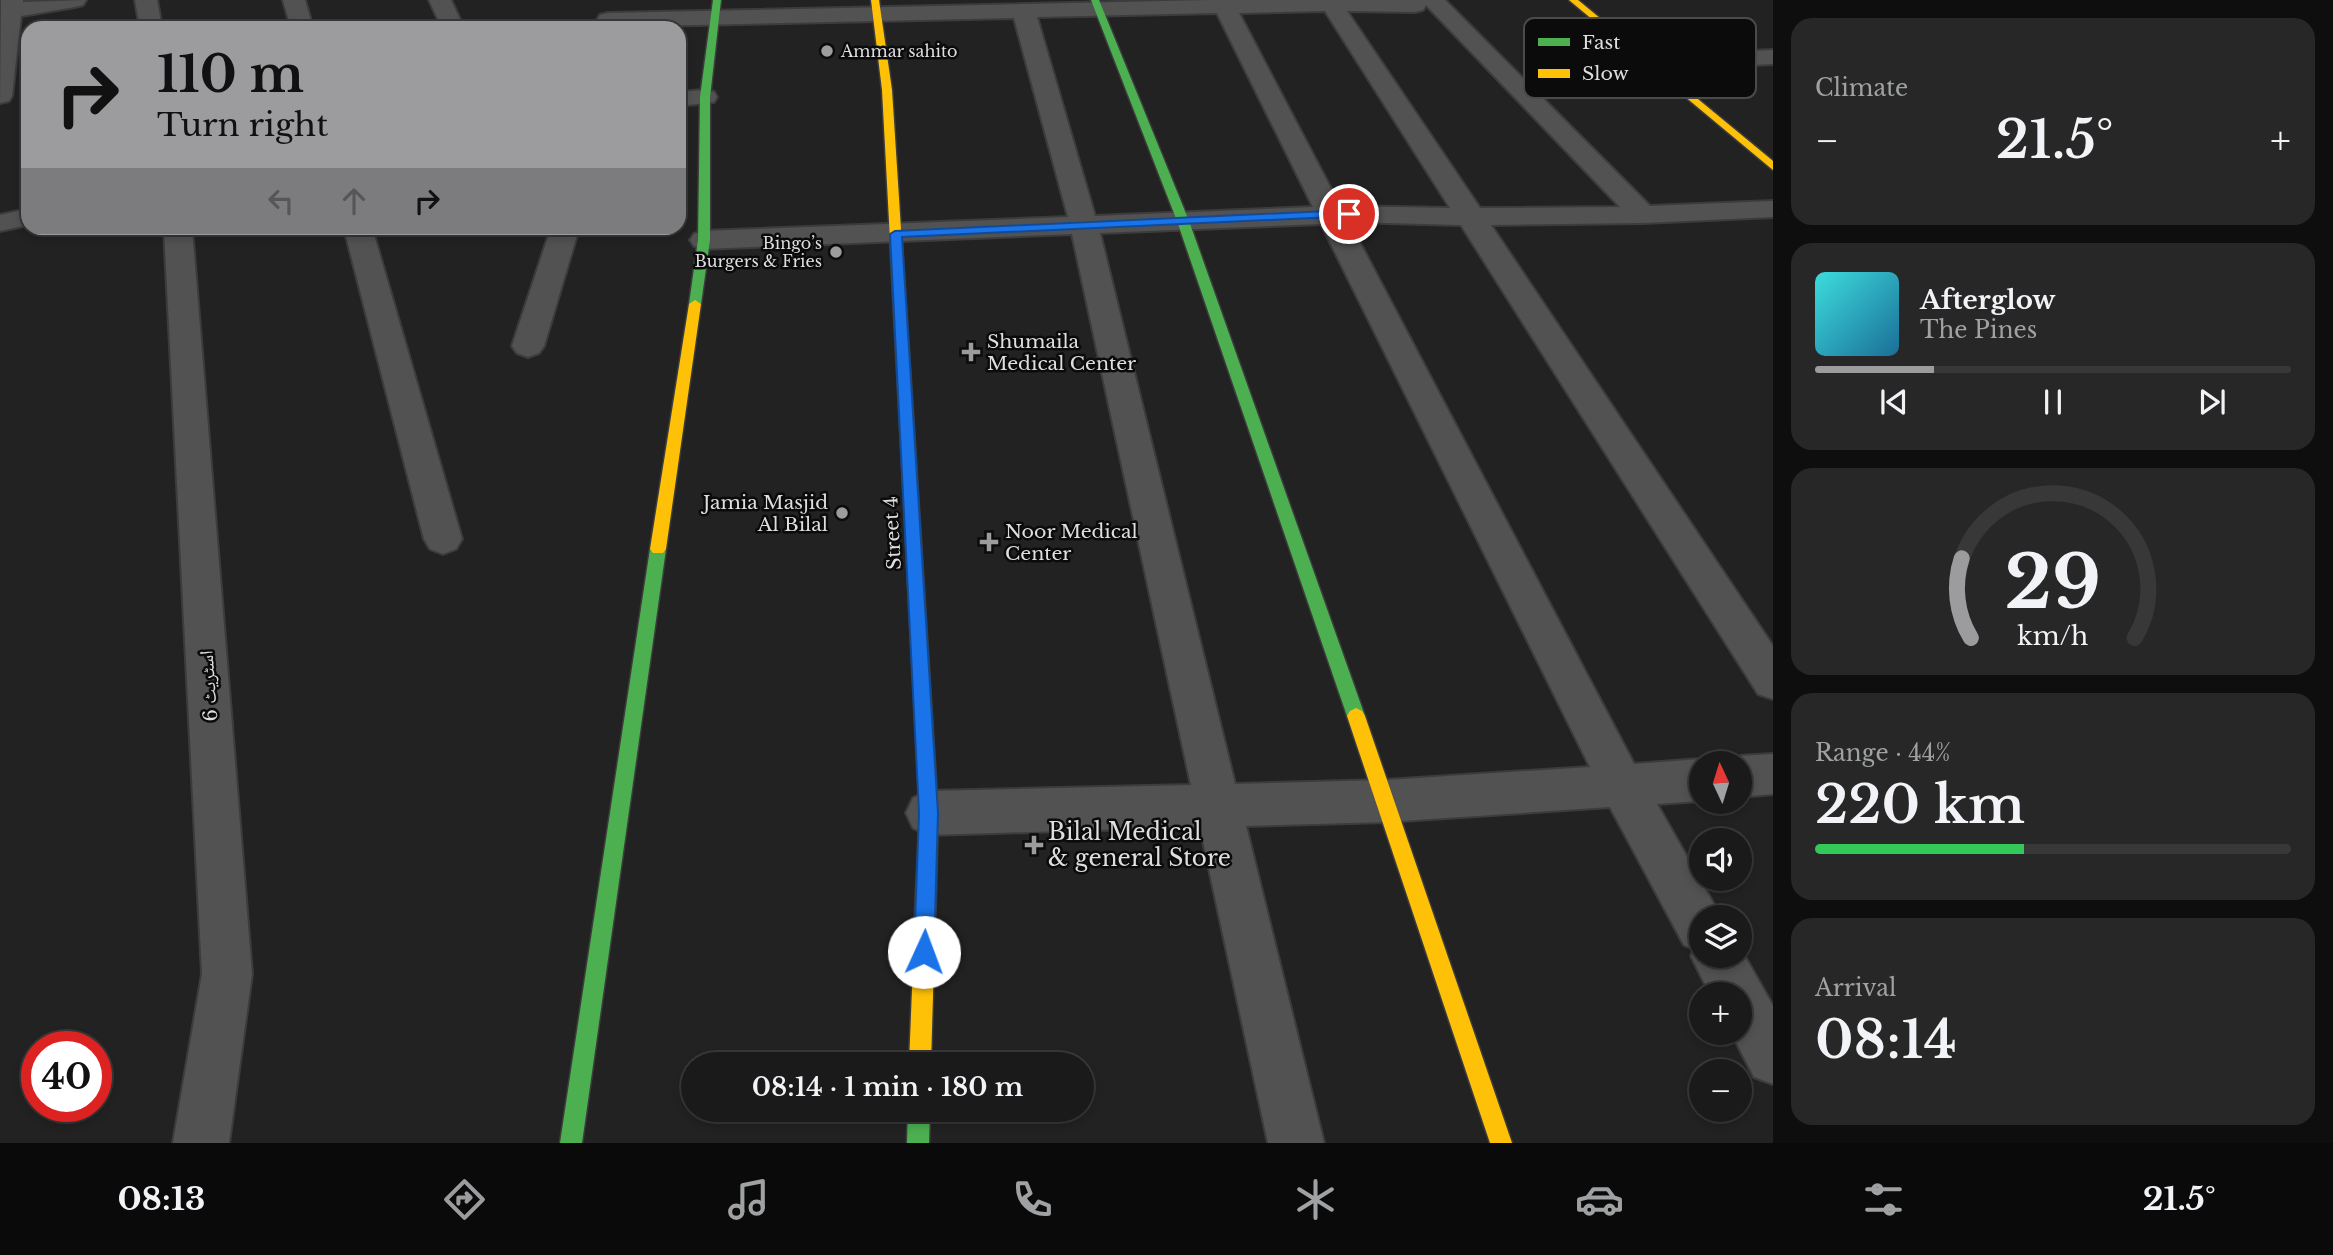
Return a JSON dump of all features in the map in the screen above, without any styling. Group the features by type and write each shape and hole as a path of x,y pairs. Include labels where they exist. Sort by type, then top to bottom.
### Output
{"street":[{"path":"0,96 8,8 75,0"},
{"path":"146,0 150,21"},
{"path":"294,0 300,21"},
{"path":"440,0 450,21"},
{"path":"1573,0 1594,18"},
{"path":"609,16 716,9 876,8 1024,12 1098,5 1424,2 1643,215"},
{"path":"1344,3 1473,217 1773,681"},
{"path":"1223,4 1622,785 1689,906"},
{"path":"1098,5 1183,221 1386,801 1501,1143"},
{"name":"Street 4","path":"876,8 887,90 929,813 920,1052"},
{"path":"571,1143 704,240 705,97 716,9"},
{"path":"1024,12 1084,225 1296,1143"},
{"path":"686,98 705,97"},
{"path":"1691,98 1771,164"},
{"path":"704,240 1332,214 1473,217 1643,215 1771,209"},
{"path":"0,223 21,218"},
{"name":"اسٹریٹ 6","path":"178,235 227,974 201,1143"},
{"path":"360,235 443,540"},
{"path":"528,346 563,235"},
{"path":"1752,776 1773,774"},
{"path":"929,813 1386,801 1689,780"},
{"path":"1752,1020 1773,1058"},
{"path":"918,1143 919,1122"}],"traffic: fast":[{"path":"695,304 704,240 705,97 717,0"},
{"path":"1095,0 1183,221 1356,716"},
{"path":"908,446 929,813 926,891"},
{"path":"571,1143 658,549"},
{"path":"918,1143 919,1122"}],"traffic: slow":[{"path":"875,0 887,90 908,446"},
{"path":"1573,0 1595,18"},
{"path":"1690,98 1773,167"},
{"path":"658,549 695,304"},
{"path":"1356,716 1501,1143"},
{"path":"920,1052 926,891"}],"place":[{"name":"Ammar sahito","path":"827,51"},
{"name":"Bingo’s Burgers & Fries","path":"836,252"},
{"name":"Shumaila Medical Center","path":"971,352"},
{"name":"Jamia Masjid Al Bilal","path":"842,513"},
{"name":"Noor Medical Center","path":"989,542"},
{"name":"Bilal Medical & general Store","path":"1034,845"}],"route":[{"path":"924,952 929,813 895,234 1349,214"}]}
